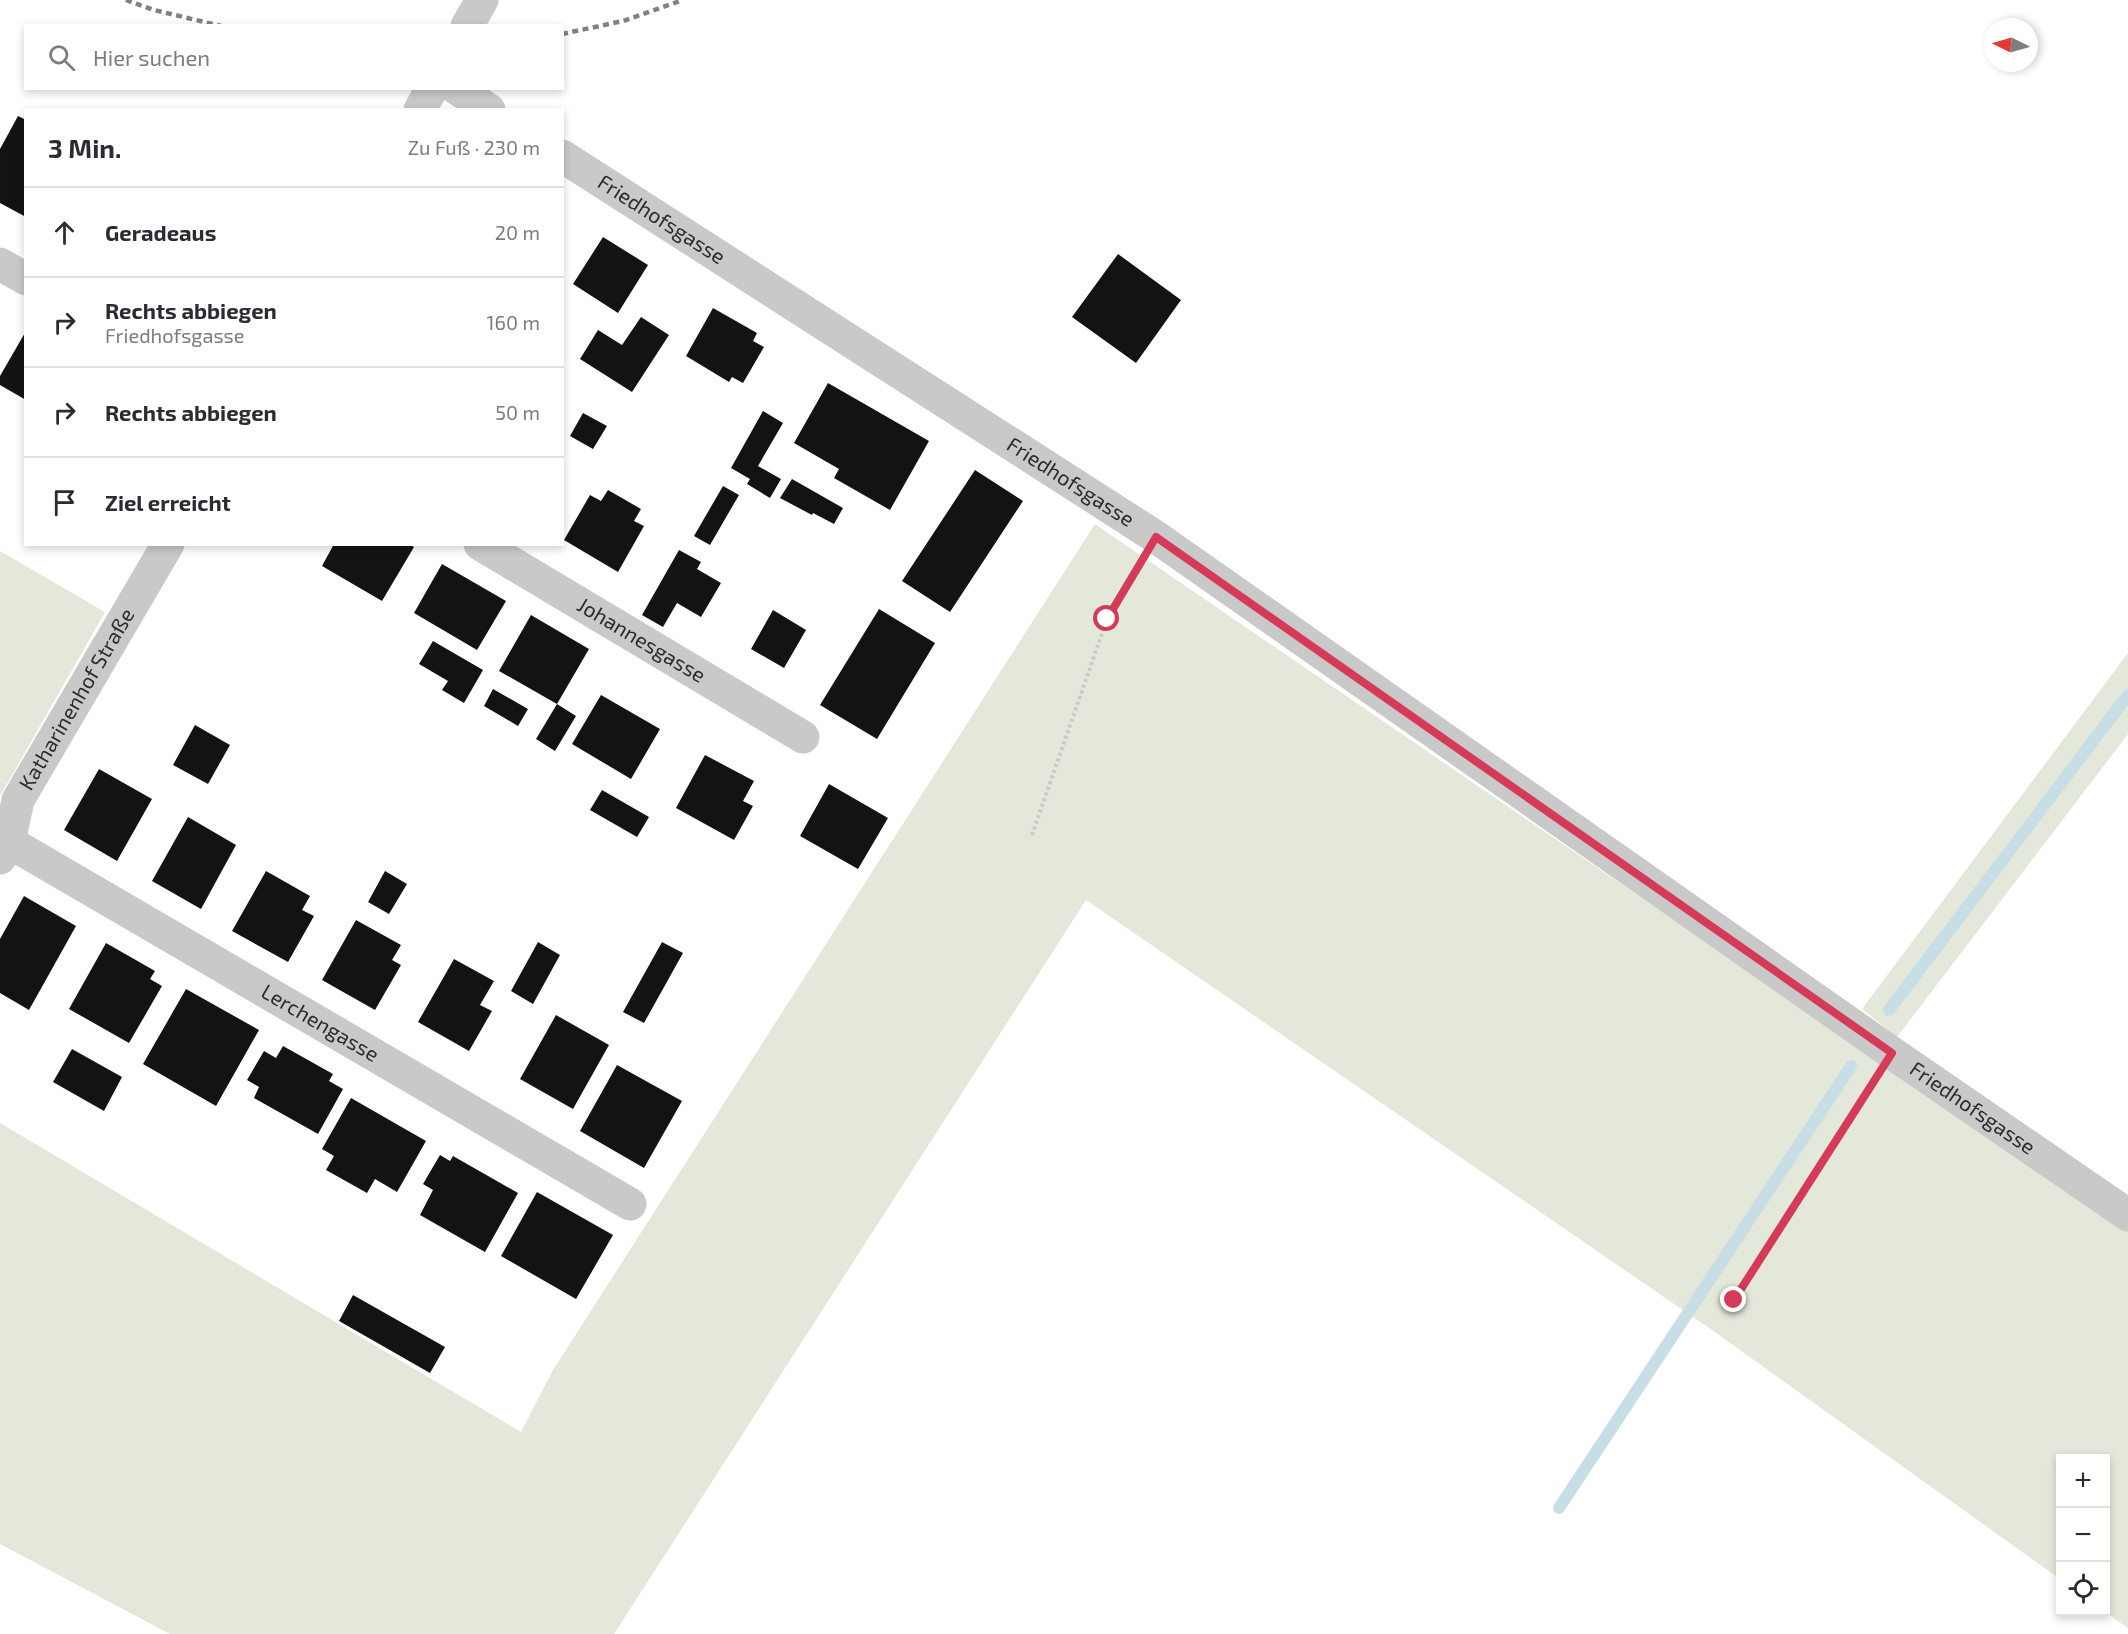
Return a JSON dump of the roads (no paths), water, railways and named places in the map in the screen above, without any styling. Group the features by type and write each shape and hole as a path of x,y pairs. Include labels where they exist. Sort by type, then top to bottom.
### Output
{"street":[{"path":"468,24 482,0"},
{"path":"421,108 431,90"},
{"path":"459,90 486,108"},
{"name":"Friedhofsgasse","path":"564,157 1156,537 1892,1053 2128,1215"},
{"path":"0,264 24,278"},
{"name":"Katharinenhof Straße","path":"4,850 18,800 167,546"},
{"name":"Johannesgasse","path":"483,546 803,737"},
{"name":"Lerchengasse","path":"4,850 630,1204"}],"waterway":[{"path":"1889,1010 2128,695"},
{"path":"1559,1508 1851,1066"}],"railway":[{"path":"126,0 154,10 213,24"},
{"path":"564,34 623,21 683,0"}]}
